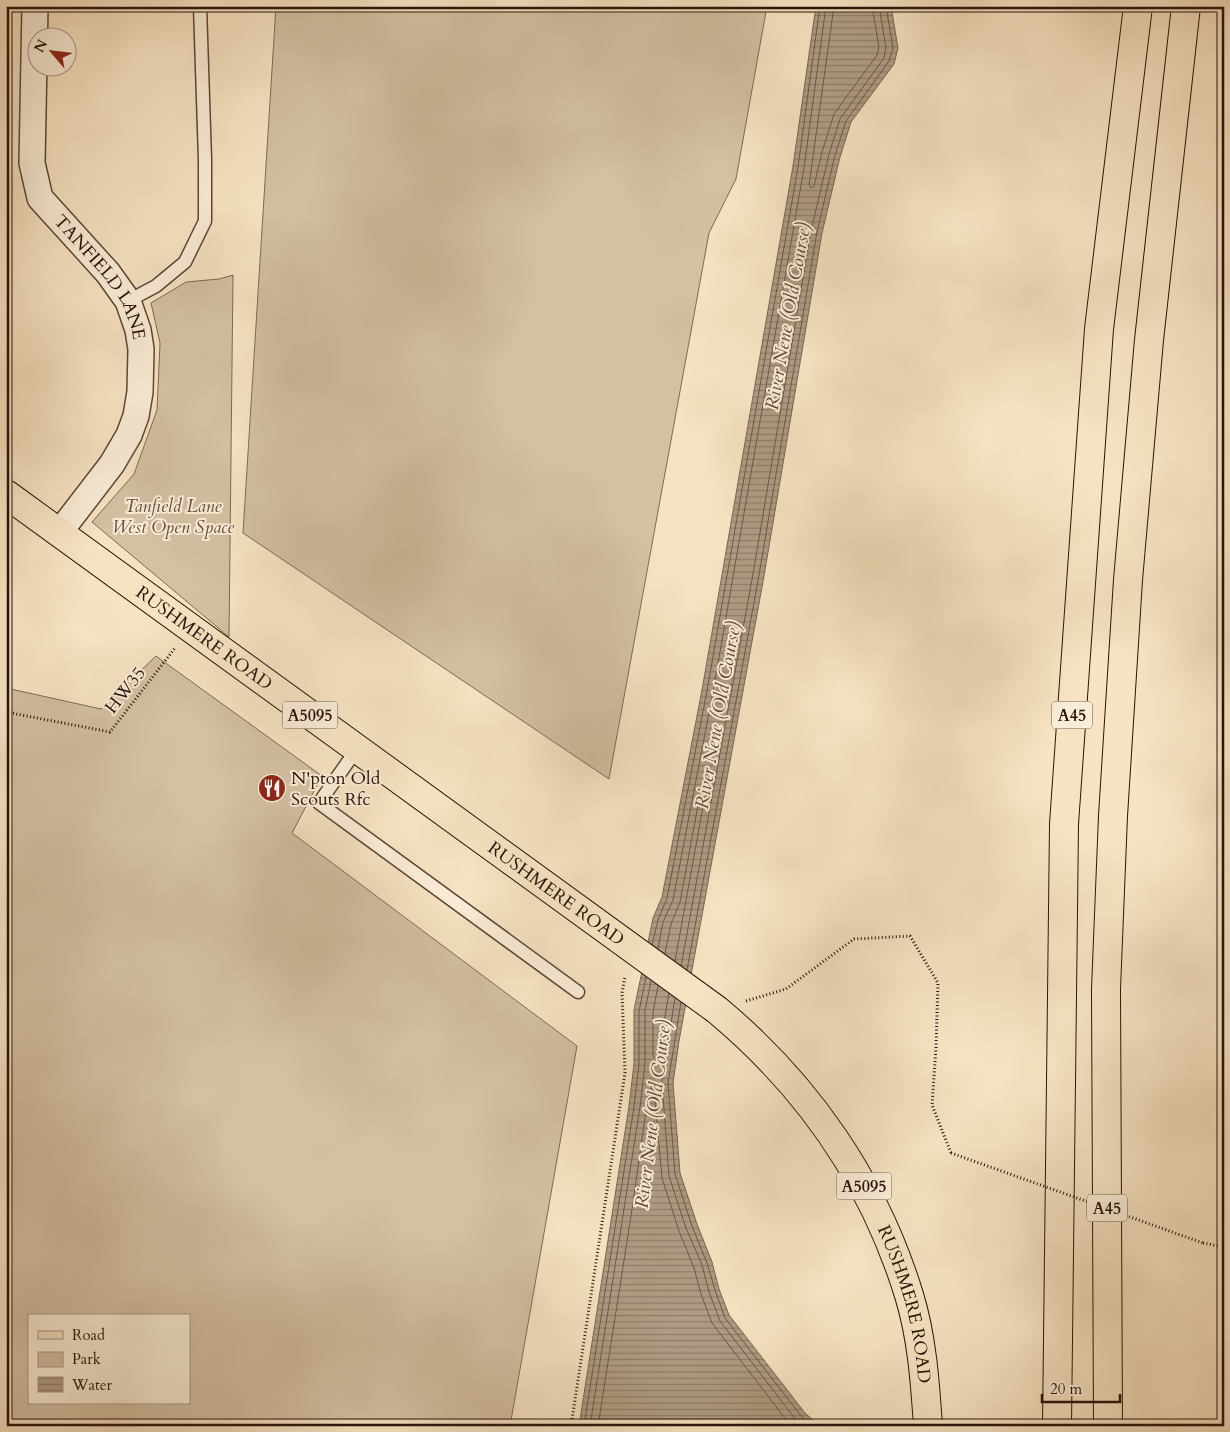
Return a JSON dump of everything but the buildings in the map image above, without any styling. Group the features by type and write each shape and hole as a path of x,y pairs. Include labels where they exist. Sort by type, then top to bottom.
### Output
{"main road":[{"name":"A45","path":"1057,1426 1064,824 1099,329 1138,6"},
{"name":"A45","path":"1108,1426 1106,989 1113,816 1128,580 1148,350 1186,6"},
{"name":"RUSHMERE ROAD","path":"6,494 709,1004 753,1041 774,1062 834,1137 861,1180 894,1253 909,1296 920,1339 928,1426"}],"street":[{"name":"TANFIELD LANE","path":"35,6 32,162 40,198 108,273 128,302 138,330 141,349 140,392 136,416 129,435 112,464 59,532"}],"lane":[{"path":"128,302 156,286 185,262 205,221 200,6"},
{"path":"357,749 319,803 578,992"}],"path":[{"name":"HW35","path":"6,712 110,732 191,628"},
{"path":"709,1004 786,989 854,939 910,936 938,983 932,1105 951,1153 1203,1243 1224,1248"},
{"path":"571,1426 625,1073 622,993 635,950"}],"green space":[{"path":"276,6 767,6 736,179 709,233 609,779 243,533"},
{"name":"Tanfield Lane West Open Space","path":"233,275 229,637 92,522 134,474 157,410 160,343 151,303 186,282 219,279"},
{"path":"156,656 322,776 292,833 577,1046 510,1426 6,1426 6,688 101,709"}],"water":[{"name":"River Nene (Old Course)","path":"816,6 891,6 898,48 894,64 851,122 840,157 822,233 764,576 679,1041 673,1083 680,1173 729,1315 805,1413 820,1426 579,1426 629,1106 634,1064 634,1010 653,918 662,897 702,690 793,166"}],"place":[{"name":"N'pton Old Scouts Rfc","path":"272,788"}]}
